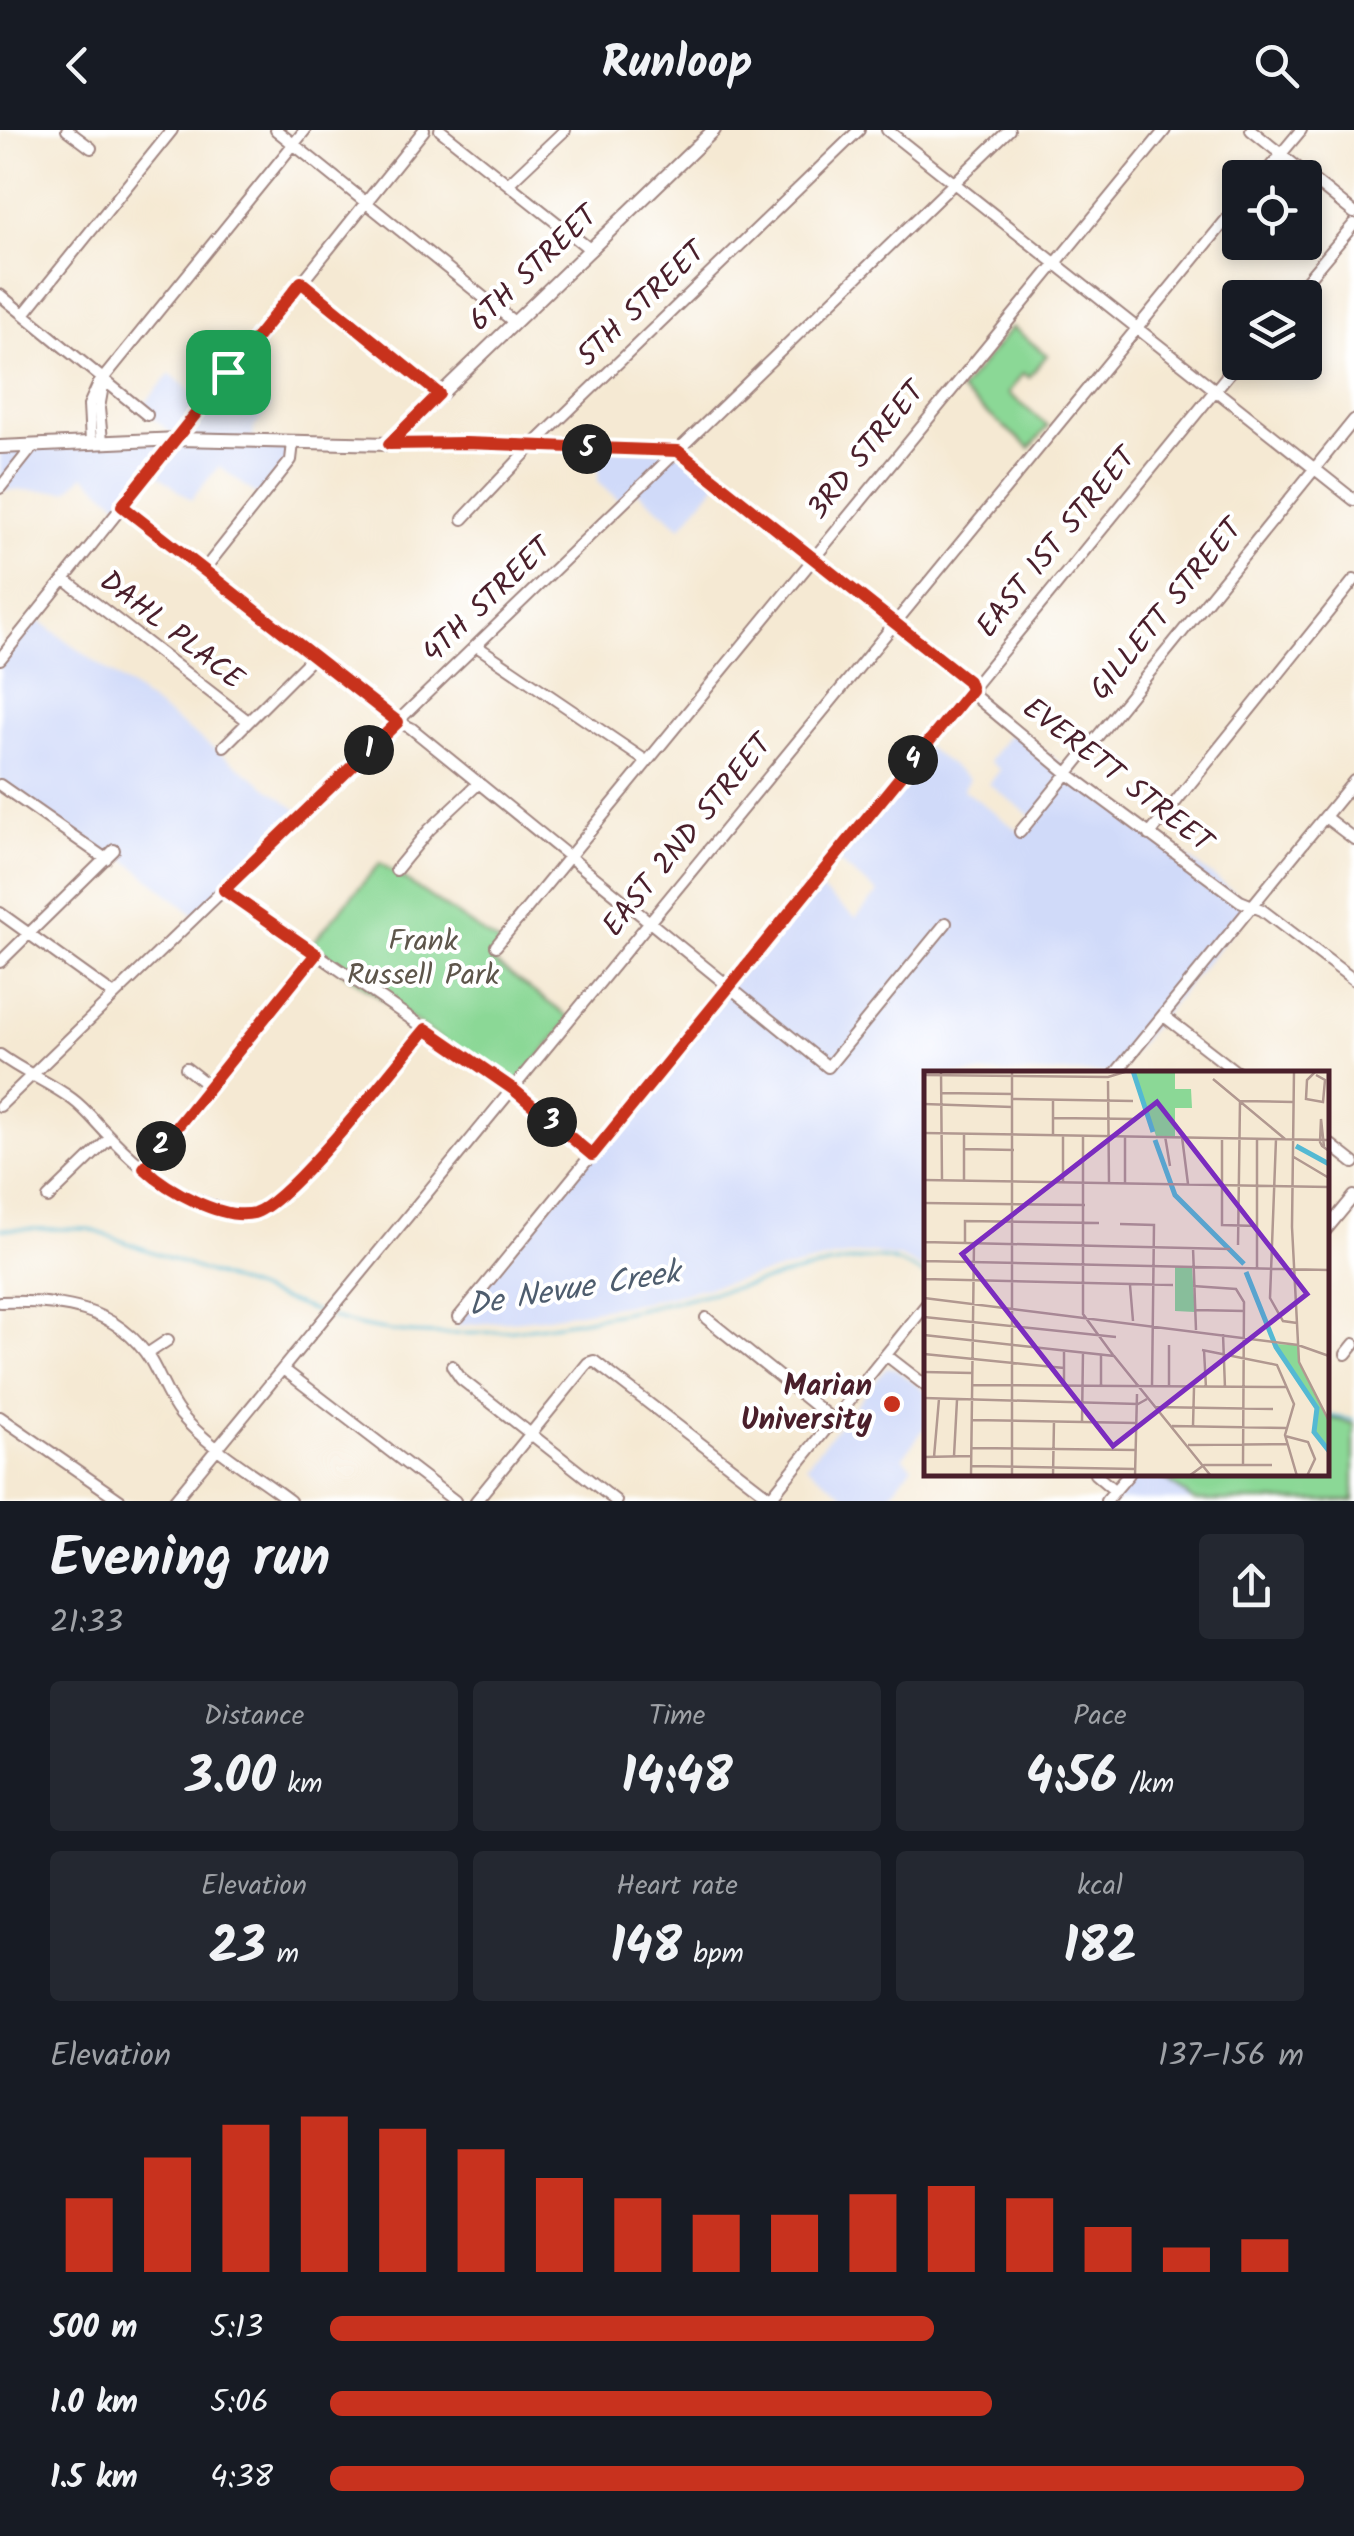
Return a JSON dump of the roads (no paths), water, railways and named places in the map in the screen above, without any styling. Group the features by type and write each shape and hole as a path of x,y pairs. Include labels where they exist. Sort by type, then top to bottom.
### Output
{"main road":[{"name":"6TH STREET","path":"389,444 714,130"},
{"path":"0,447 178,439 389,444"}],"street":[{"path":"68,130 91,148"},
{"path":"24,314 172,130"},
{"path":"276,130 514,322"},
{"path":"96,441 90,403 104,379 305,130"},
{"path":"0,658 424,130"},
{"path":"440,130 591,250"},
{"path":"508,184 565,130"},
{"name":"5TH STREET","path":"463,519 530,448 859,130"},
{"path":"887,130 1354,500"},
{"name":"4TH STREET","path":"0,1106 1009,130"},
{"name":"3RD STREET","path":"496,946 1166,130"},
{"path":"1251,130 1354,214"},
{"path":"1276,160 1301,130"},
{"path":"1307,280 1354,224"},
{"name":"EAST 2ND STREET","path":"174,1501 1222,225"},
{"path":"301,282 439,394"},
{"path":"0,294 147,415"},
{"name":"EAST 1ST STREET","path":"459,1317 1223,380"},
{"name":"GILLETT STREET","path":"1020,832 1354,420"},
{"path":"203,571 291,460 293,443"},
{"path":"389,444 678,451"},
{"path":"0,488 34,445"},
{"path":"632,450 648,461 650,478"},
{"name":"EVERETT STREET","path":"678,451 968,681 971,690 1066,773 1354,980"},
{"path":"122,506 398,722 411,728 828,1067 946,924"},
{"name":"DAHL PLACE","path":"64,580 248,722"},
{"path":"1149,835 1354,580"},
{"path":"478,646 646,761"},
{"path":"224,746 314,656"},
{"path":"1118,1071 1354,782"},
{"path":"396,870 429,830 479,784"},
{"path":"0,785 110,855 0,962"},
{"path":"1325,817 1354,840"},
{"path":"224,890 513,1089 592,1155"},
{"path":"0,912 114,996"},
{"path":"144,1168 316,954"},
{"path":"1164,1016 1234,1071"},
{"path":"0,1055 76,1102 110,1138 170,1190 237,1214 262,1210 274,1202 355,1116 426,1029"},
{"path":"186,1068 208,1086"},
{"path":"48,1198 110,1138"},
{"path":"1329,1144 1354,1163"},
{"path":"1329,1226 1354,1196"},
{"path":"0,1302 50,1301 94,1314 125,1331 146,1354 179,1412 290,1501"},
{"path":"476,1501 588,1363 594,1362 772,1500 924,1308"},
{"path":"706,1318 833,1420"},
{"path":"146,1354 168,1340"},
{"path":"1346,1354 1354,1344"},
{"path":"886,1355 924,1384"},
{"path":"452,1366 461,1380 616,1501"},
{"path":"284,1369 455,1501"},
{"path":"0,1417 121,1501"},
{"path":"1098,1476 1115,1490"},
{"path":"1106,1501 1127,1476"}],"waterway":[{"name":"De Nevue Creek","path":"0,1229 89,1229 323,1314"},
{"name":"De Nevue Creek","path":"331,1317 377,1329 428,1334 481,1333 591,1319 853,1261 889,1260 924,1275"},
{"name":"De Nevue Creek","path":"1329,1416 1354,1420"}],"place":[{"name":"Marian University","path":"892,1404"}],"park label":[{"name":"Frank Russell Park","path":"423,959"}]}
